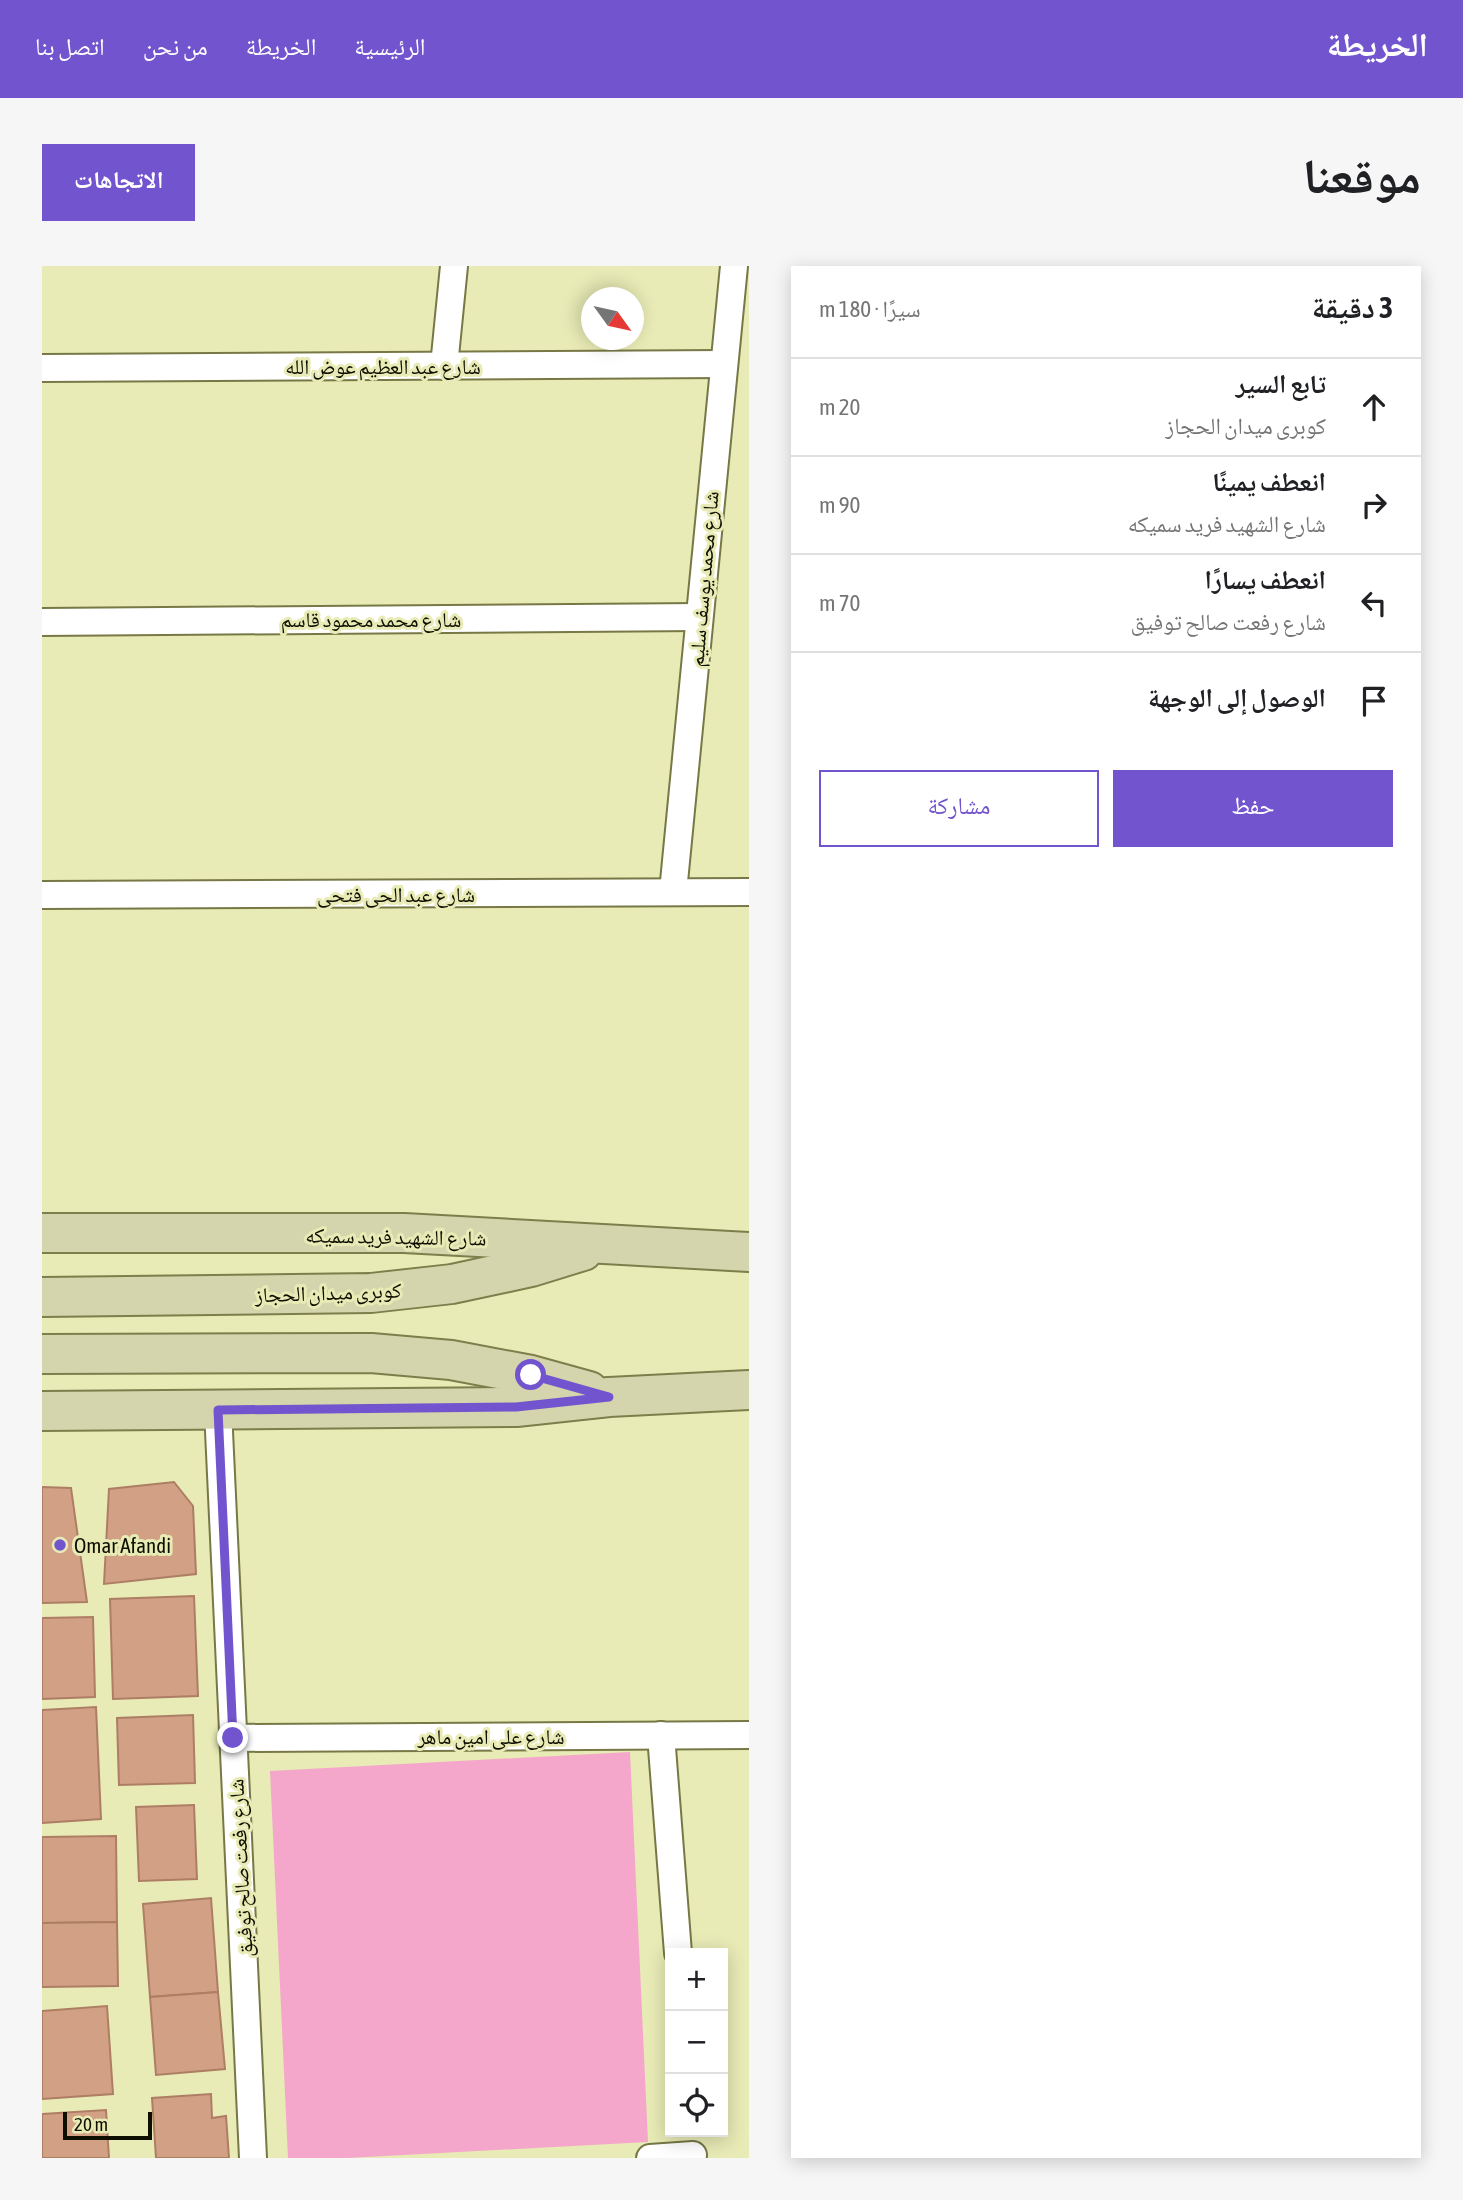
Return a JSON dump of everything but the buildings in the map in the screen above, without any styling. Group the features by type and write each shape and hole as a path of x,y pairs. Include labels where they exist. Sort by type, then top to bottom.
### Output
{"main road":[{"name":"شارع الشهيد فريد سميكه","path":"42,1233 404,1233 749,1252"},
{"name":"كوبرى ميدان الحجاز","path":"42,1297 372,1293 452,1284 531,1267 608,1243"},
{"path":"42,1354 371,1353 451,1360 531,1375 609,1397"},
{"path":"42,1411 516,1407 609,1397 749,1390"}],"street":[{"path":"444,366 454,266"},
{"name":"شارع محمد يوسف سليم","path":"673,892 734,266"},
{"name":"شارع عبد العظيم عوض الله","path":"42,368 724,364"},
{"name":"شارع محمد محمود قاسم","path":"42,622 699,617"},
{"name":"شارع عبد الحى فتحى","path":"42,895 749,892"},
{"name":"شارع رفعت صالح توفيق","path":"218,1410 253,2158"},
{"path":"661,1735 677,1948"},
{"name":"شارع على امين ماهر","path":"233,1738 749,1735"},
{"path":"650,2158 692,2148"}],"shaded area":[{"path":"630,1752 648,2142 348,2158 288,2158 270,1771"}],"place":[{"name":"Omar Afandi","path":"60,1545"}],"route":[{"path":"233,1738 218,1410 516,1407 609,1397 531,1375"}]}
